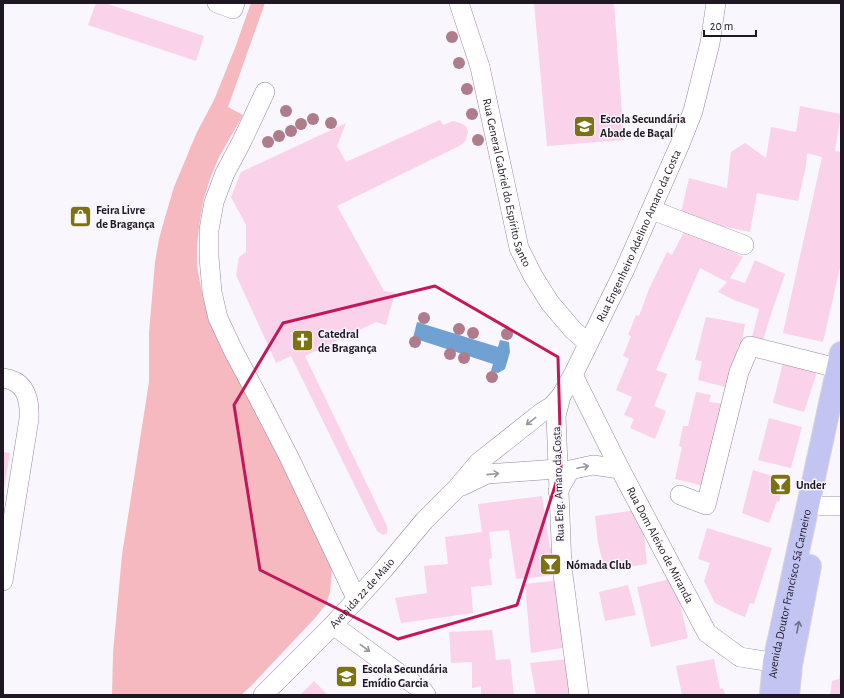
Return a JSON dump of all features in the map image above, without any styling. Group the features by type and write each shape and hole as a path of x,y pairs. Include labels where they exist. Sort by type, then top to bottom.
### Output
{"main road":[{"name":"Avenida Doutor Francisco Sá Carneiro","path":"788,695 783,664 840,364"},
{"name":"Avenida Doutor Francisco Sá Carneiro","path":"771,695 783,664 831,506 841,417"}],"street":[{"path":"217,3 233,9 235,3"},
{"name":"Rua General Gabriel do Espírito Santo","path":"459,3 480,67 519,248 533,276 550,303 573,330 588,343"},
{"name":"Rua Engenheiro Adelino Amaro da Costa","path":"556,416 561,396 573,375 625,269 652,210 693,111 710,43 716,3"},
{"path":"265,92 241,144 225,173 214,202 209,230 209,257 212,292 218,318 233,350 288,457 356,598"},
{"path":"652,210 744,245"},
{"path":"680,495 706,505 739,372 750,346 840,364"},
{"name":"Rua Dom Aleixo de Miranda","path":"573,375 620,469 707,633 740,657 783,664"},
{"path":"3,378 16,382 23,389 26,395 29,410 29,419 3,581"},
{"path":"457,488 478,462 552,406 561,396"},
{"name":"Rua Eng. Amaro da Costa","path":"556,416 562,567 579,695"},
{"path":"558,491 570,470 593,465 620,469"},
{"path":"457,488 487,474 557,469"},
{"name":"Avenida 22 de Maio","path":"264,695 333,625 424,521 457,488"},
{"path":"333,625 423,691 426,695"}],"highlighted area":[{"path":"435,286 558,357 561,467 517,605 398,639 260,570 234,405 283,323"}],"shaded area":[{"path":"251,3 265,3 228,107 243,115 219,157 204,198 197,245 197,266 201,288 210,317 282,462 332,568 330,592 326,604 316,617 241,695 112,695 113,653 122,555 149,382 149,333 155,262 159,239 174,187 197,132 214,100"}],"water":[{"path":"417,322 498,347 500,340 509,342 510,352 505,369 498,373 491,371 493,364 413,338"}],"building":[{"path":"96,3 105,3 204,36 196,61 88,25"},
{"path":"534,3 614,3 624,140 547,146"},
{"path":"800,106 841,114 835,151 841,152 841,263 823,342 783,333 822,157 807,153 806,166 798,201 757,193 750,232 680,217 689,178 727,188 731,152 745,143 766,158 771,127 796,132"},
{"name":"Catedral de Bragança","path":"440,120 443,125 453,121 466,126 468,132 466,140 461,145 337,206 384,291 395,293 386,325 376,322 305,356 387,526 387,533 383,535 377,531 291,356 276,363 236,275 239,257 246,252 246,225 231,197 241,172 346,123 337,146 346,162"},
{"path":"687,226 715,243 743,257 730,278 745,283 755,260 785,274 763,340 752,337 759,309 734,300 718,292 727,282 700,268 656,370 667,374 654,406 666,411 655,439 630,428 634,419 624,415 632,397 616,390 629,359 623,356 631,336 628,335 636,315 639,316 649,289 667,252 672,255"},
{"path":"706,317 745,324 741,347 738,346 729,388 698,380 702,361 695,360"},
{"path":"783,363 817,372 804,412 773,403"},
{"path":"696,392 711,395 709,402 726,404 704,486 675,479 682,447 679,446 683,426 688,426"},
{"path":"769,418 802,427 791,468 758,460"},
{"path":"3,452 10,453 4,489 3,489"},
{"path":"753,470 785,480 779,502 777,501 769,523 742,513"},
{"path":"542,496 550,548 556,549 558,575 516,579 509,530 489,532 492,558 489,559 492,585 471,587 473,613 401,623 395,598 427,593 424,566 448,564 445,537 482,532 478,504"},
{"path":"637,510 644,535 647,564 605,571 598,543 595,516"},
{"path":"707,528 772,548 754,604 750,603 745,617 715,603 704,581 710,563 698,559"},
{"path":"674,578 688,638 651,647 637,587"},
{"path":"561,580 568,647 531,653 525,584"},
{"path":"628,585 636,615 605,621 599,592"},
{"path":"492,630 496,660 510,659 514,695 481,695 481,686 472,688 472,662 451,663 449,632"},
{"path":"568,659 571,695 536,695 530,663"},
{"path":"714,659 720,689 723,688 725,695 682,695 676,666"},
{"path":"840,672 841,695 830,695 832,681 839,679"},
{"path":"314,681 328,695 300,695"}],"place":[{"name":"Escola Secundária Abade de Baçal","path":"584,126"},
{"name":"Feira Livre de Bragança","path":"81,217"},
{"name":"Catedral de Bragança","path":"302,341"},
{"name":"Under","path":"780,485"},
{"name":"Nómada Club","path":"550,565"},
{"name":"Escola Secundária Emídio Garcia","path":"346,676"}]}
